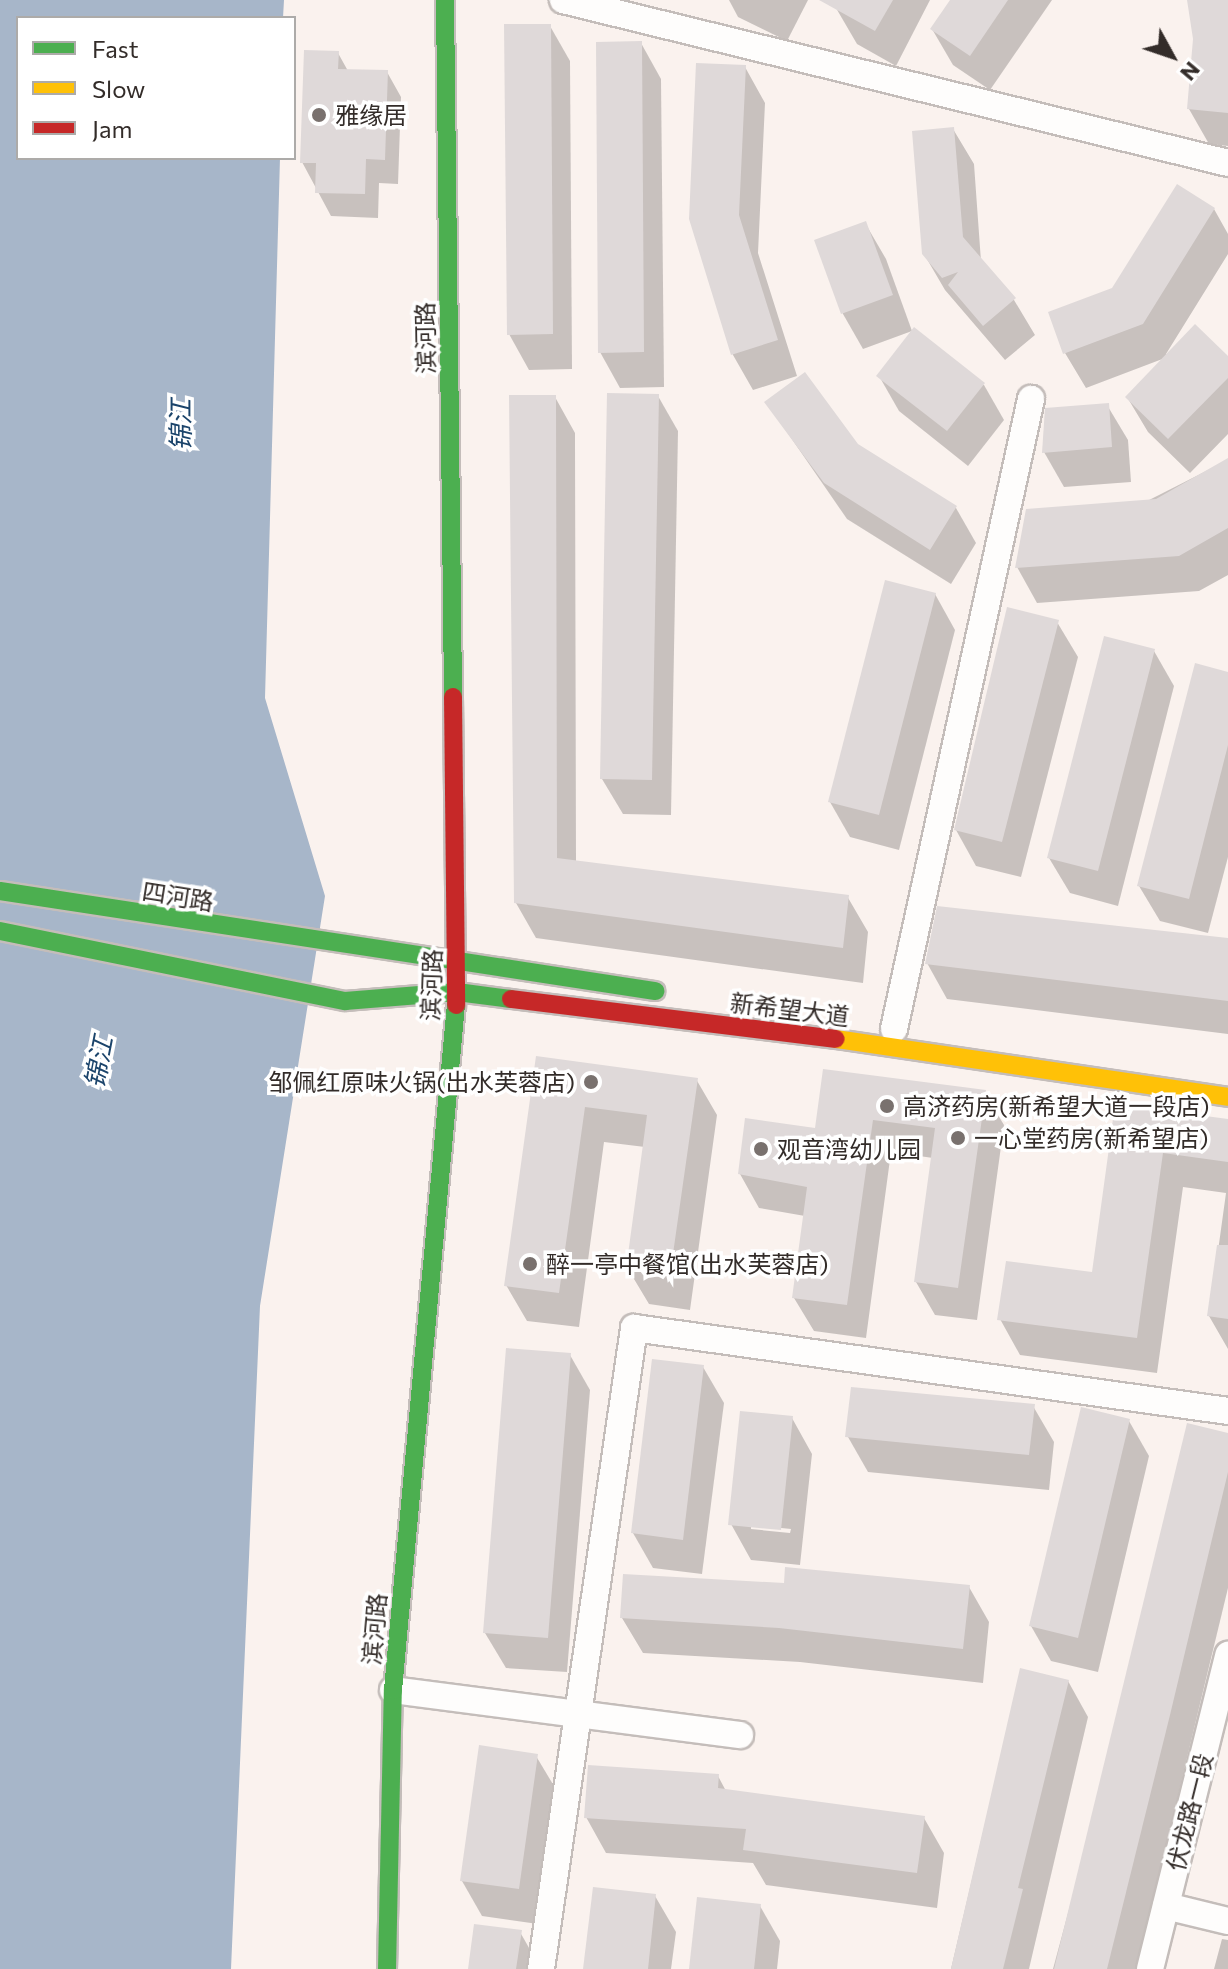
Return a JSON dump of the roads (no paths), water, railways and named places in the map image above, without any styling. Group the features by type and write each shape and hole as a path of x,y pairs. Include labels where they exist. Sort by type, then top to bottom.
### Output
{"street":[{"name":"滨河路","path":"387,1969 393,1690 457,992 445,0"},
{"path":"563,0 1228,163"},
{"path":"894,1029 1031,399"},
{"name":"四河路","path":"0,891 347,948 456,960 675,994"},
{"name":"新希望大道","path":"0,931 345,1001 457,992 887,1045 1228,1097"},
{"path":"801,1014 1061,1052"},
{"path":"541,1969 634,1328 1228,1411"},
{"name":"伏龙路一段","path":"1150,1969 1228,1655"},
{"path":"393,1690 740,1735"},
{"path":"1166,1906 1228,1921"}],"water":[{"name":"锦江","path":"0,0 284,0 283,16 16,16 16,160 280,160 265,698 325,896 260,1306 231,1969 0,1969"}],"place":[{"name":"雅缘居","path":"319,115"},
{"name":"邹佩红原味火锅(出水芙蓉店)","path":"591,1082"},
{"name":"高济药房(新希望大道一段店)","path":"887,1106"},
{"name":"一心堂药房(新希望店)","path":"958,1138"},
{"name":"观音湾幼儿园","path":"761,1149"},
{"name":"醉一亭中餐馆(出水芙蓉店)","path":"530,1264"}]}
